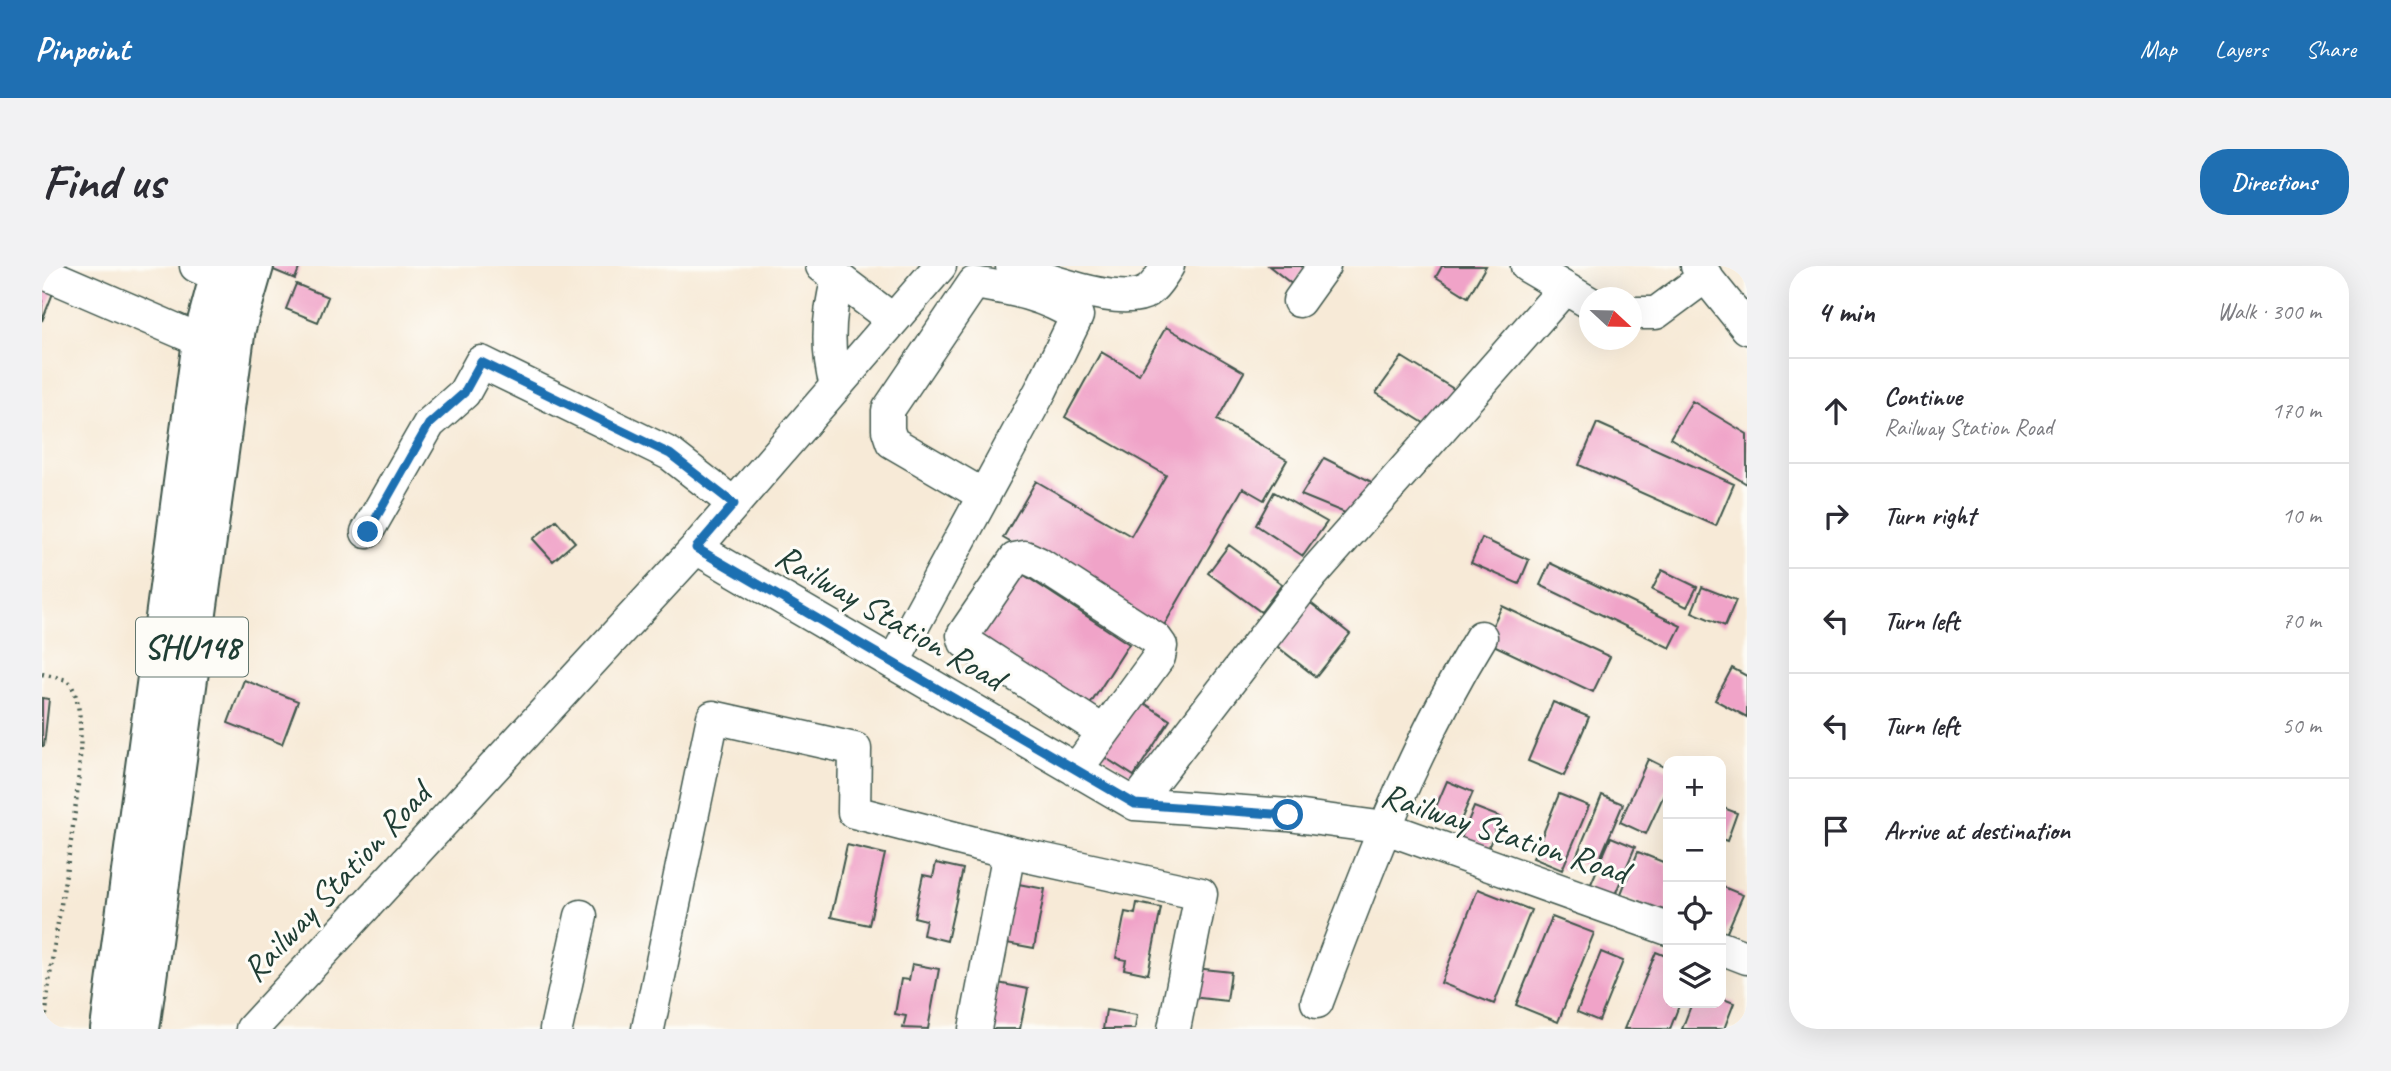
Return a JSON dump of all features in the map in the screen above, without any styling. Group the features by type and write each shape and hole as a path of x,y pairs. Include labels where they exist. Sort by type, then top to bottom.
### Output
{"main road":[{"name":"SHU148","path":"110,1029 202,341 223,269"},
{"name":"SHU148","path":"140,1029 236,328 223,269"}],"street":[{"path":"696,548 940,266"},
{"path":"1012,266 1045,280 1118,296 1135,296 1148,292 1168,266"},
{"path":"1299,302 1324,266"},
{"path":"1135,804 1311,576 1577,296 1527,266"},
{"path":"1642,313 1656,313 1701,271 1747,328"},
{"path":"42,272 202,341"},
{"path":"830,272 893,320"},
{"path":"830,272 832,299 829,359 836,386"},
{"path":"893,663 983,495 1077,316 1053,301 1028,292 974,283 888,410 888,430 892,442 983,495"},
{"path":"368,532 429,424 464,393 481,362 670,454 734,504"},
{"name":"Railway Station Road","path":"252,1029 696,548 1135,804 1288,815 1386,828 1663,927"},
{"path":"1076,770 1104,732 1159,657 1161,646 1135,625 1025,557 1015,559 963,635 965,642 1104,732"},
{"path":"1317,1002 1371,857 1438,713 1481,637"},
{"path":"986,717 1014,673"},
{"path":"648,1029 713,717 855,749 854,812 1009,852 1201,894 1174,1029"},
{"path":"975,1029 1009,852"},
{"path":"556,1029 581,916"},
{"path":"1726,950 1747,958"}],"path":[{"path":"42,674 67,680 77,696 74,772 42,978 46,1029"}],"building":[{"path":"264,266 300,266 295,279"},
{"path":"1269,266 1307,266 1293,285"},
{"path":"1442,266 1486,266 1468,297 1436,277"},
{"path":"296,284 328,297 318,322 286,309"},
{"path":"42,289 53,293 42,321"},
{"path":"1166,327 1244,372 1217,420 1287,460 1264,500 1243,488 1162,629 1003,538 1036,481 1131,536 1166,475 1065,417 1101,352 1139,374"},
{"path":"1402,357 1465,396 1435,430 1376,393"},
{"path":"1692,401 1747,434 1747,484 1670,438"},
{"path":"1597,423 1734,484 1716,526 1579,465"},
{"path":"1324,458 1374,483 1350,515 1301,495"},
{"path":"1274,492 1327,522 1303,556 1256,525"},
{"path":"556,520 575,542 553,561 533,539"},
{"path":"1482,538 1529,560 1519,584 1471,563"},
{"path":"1229,545 1282,584 1261,612 1208,573"},
{"path":"1550,563 1681,626 1670,648 1540,585"},
{"path":"1012,567 1129,644 1084,714 967,638"},
{"path":"1662,570 1697,587 1687,607 1652,590"},
{"path":"1702,587 1736,600 1725,626 1692,612"},
{"path":"1303,597 1350,634 1316,677 1269,640"},
{"path":"1502,606 1610,657 1593,692 1485,641"},
{"path":"1732,668 1747,676 1747,717 1715,700"},
{"path":"244,680 298,701 282,744 228,723"},
{"path":"1135,697 1170,720 1134,776 1098,753"},
{"path":"42,698 49,699 44,746 42,746"},
{"path":"1553,702 1589,717 1564,776 1528,761"},
{"path":"1648,759 1663,766 1663,797 1646,834 1620,822"},
{"path":"1447,781 1473,792 1458,827 1432,816"},
{"path":"1559,794 1589,806 1562,870 1533,858"},
{"path":"1602,795 1623,804 1595,870 1574,862"},
{"path":"1474,807 1500,817 1488,849 1461,838"},
{"path":"1726,809 1737,813 1726,841"},
{"path":"1611,837 1635,847 1611,904 1587,893"},
{"path":"847,845 885,854 869,925 831,917"},
{"path":"1638,852 1663,862 1663,914 1620,896"},
{"path":"936,863 963,869 947,941 923,935 926,920 914,917 923,875 933,877"},
{"path":"1013,883 1045,889 1034,948 1001,942"},
{"path":"1726,888 1743,895 1726,934"},
{"path":"1478,889 1531,910 1494,1004 1441,983"},
{"path":"1137,903 1161,908 1148,974 1124,969 1126,960 1116,958 1125,912 1135,914"},
{"path":"1552,917 1594,933 1558,1022 1516,1005"},
{"path":"1601,952 1623,961 1599,1021 1577,1012"},
{"path":"1656,952 1663,955 1663,1008 1678,1008 1670,1029 1624,1029"},
{"path":"912,964 939,969 928,1029 903,1028 906,1016 895,1014 901,979 909,980"},
{"path":"1195,968 1231,972 1227,1001 1191,997"},
{"path":"998,983 1028,989 1020,1029 988,1029"},
{"path":"1726,1000 1734,1003 1724,1029 1682,1029 1690,1008 1726,1008"},
{"path":"1106,1010 1137,1015 1135,1029 1103,1029"}],"route":[{"path":"368,532 429,424 464,393 481,362 670,454 734,504 696,548 1135,804 1288,815"}]}
